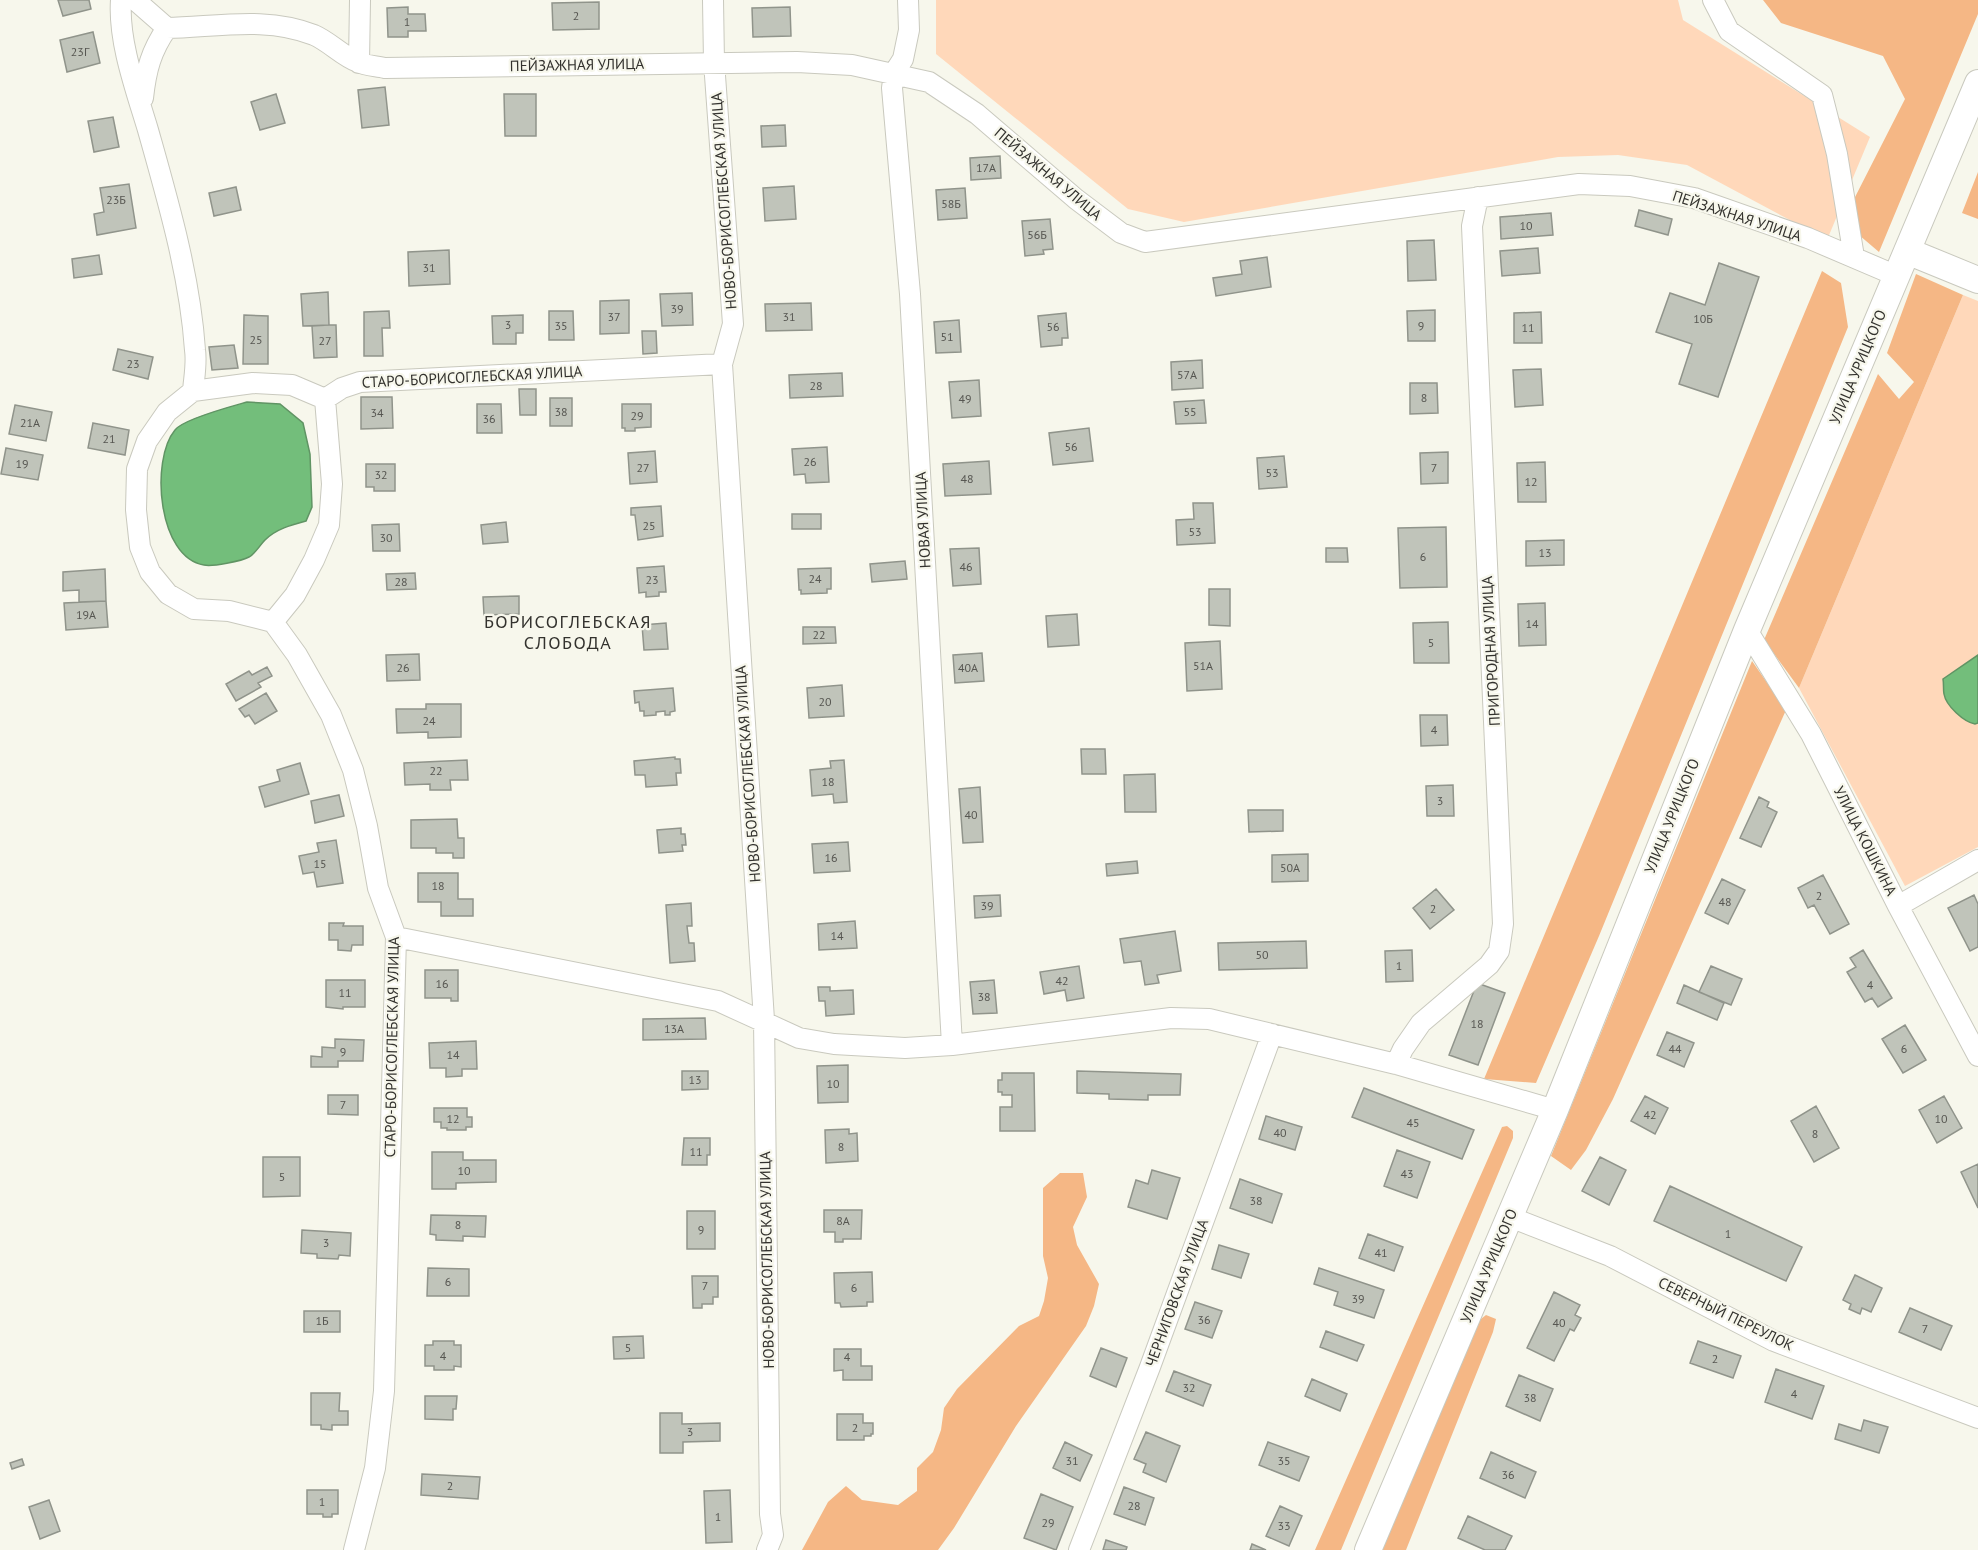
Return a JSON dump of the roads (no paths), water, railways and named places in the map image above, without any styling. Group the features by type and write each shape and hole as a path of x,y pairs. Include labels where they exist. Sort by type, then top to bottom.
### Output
{"main road":[{"name":"УЛИЦА УРИЦКОГО","path":"1368,1550 1555,1110 1747,630 1978,83"},
{"path":"1907,251 1978,280"}],"street":[{"path":"121,0 120,17 142,110 163,182 188,291 196,352 193,391"},
{"path":"135,0 167,28 157,43 146,72 142,110"},
{"path":"358,63 360,0"},
{"name":"НОВО-БОРИСОГЛЕБСКАЯ УЛИЦА","path":"713,0 714,62 733,324 722,364 764,1020 772,1535 767,1550"},
{"name":"НОВАЯ УЛИЦА","path":"908,0 909,30 903,59 894,73 892,88 911,305 952,1045"},
{"path":"1713,0 1729,31 1822,95 1837,154 1854,257"},
{"name":"ПЕЙЗАЖНАЯ УЛИЦА","path":"167,28 270,24 315,35 358,63 385,68 808,62 852,65 894,73 928,82 977,114 1076,200 1121,233 1145,242 1579,184 1630,186 1694,198 1808,238 1897,276"},
{"name":"ПРИГОРОДНАЯ УЛИЦА","path":"1396,1064 1403,1048 1421,1023 1489,965 1499,951 1503,924 1472,226 1478,197"},
{"name":"СТАРО-БОРИСОГЛЕБСКАЯ УЛИЦА","path":"325,399 342,388 360,382 722,364"},
{"path":"254,383 283,384 292,385 325,399 332,484 329,525 295,595 273,622 228,611 194,609 168,594 150,572 140,547 136,510 137,469 147,441 167,412 193,391 254,383"},
{"name":"СТАРО-БОРИСОГЛЕБСКАЯ УЛИЦА","path":"273,622 297,655 331,715 353,770 378,888 396,937 384,1391 375,1468 354,1550"},
{"name":"УЛИЦА КОШКИНА","path":"1747,630 1811,734 1898,906 1978,1056"},
{"path":"1898,906 1978,860"},
{"path":"396,937 718,1001 764,1020 799,1038 834,1044 905,1048 952,1045 1171,1018 1209,1019 1396,1064 1555,1110"},
{"name":"ЧЕРНИГОВСКАЯ УЛИЦА","path":"1079,1550 1154,1356 1272,1034"},
{"name":"СЕВЕРНЫЙ ПЕРЕУЛОК","path":"1510,1217 1610,1256 1774,1341 1978,1418"}],"district":[{"name":"БОРИСОГЛЕБСКАЯ СЛОБОДА","path":"568,632"}]}
